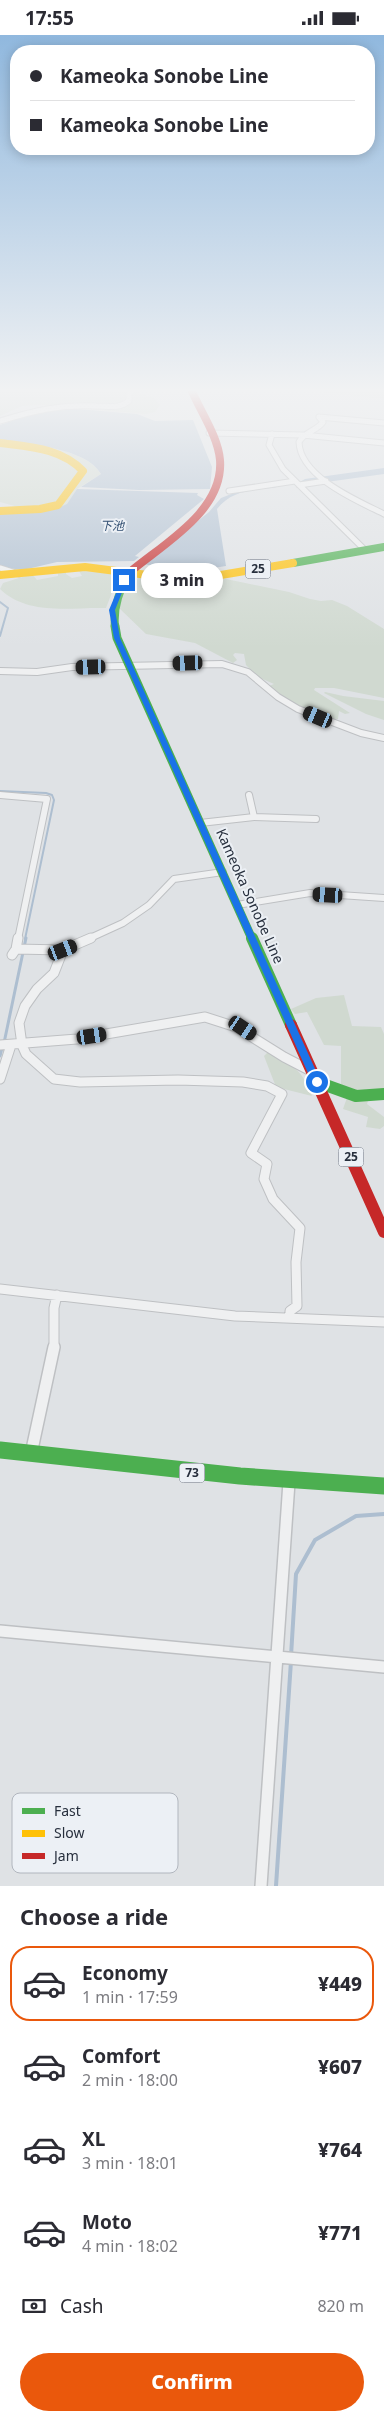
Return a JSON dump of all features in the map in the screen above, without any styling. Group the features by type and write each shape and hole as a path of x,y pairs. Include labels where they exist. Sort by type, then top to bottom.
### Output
{"main road":[{"path":"0,511 40,509 58,505 63,501 80,475"},
{"path":"138,564 208,505 220,484 221,475"},
{"name":"25","path":"0,575 138,564 171,577 203,577 384,547"},
{"name":"Kameoka Sonobe Line","path":"138,564 118,592 112,610 117,638 384,1232"},
{"path":"314,1076 356,1096 384,1094"},
{"name":"73","path":"0,1450 138,1468 289,1482 384,1486"}],"street":[{"path":"289,475 364,549"},
{"path":"316,475 384,514 384,510"},
{"path":"230,491 294,481"},
{"path":"299,485 326,481"},
{"path":"0,568 19,573"},
{"path":"0,671 37,673 63,668 208,663 237,667 248,672 278,697 298,709 361,733 384,738"},
{"path":"0,795 47,799 14,952 63,950 123,923 149,905 174,879 222,872"},
{"path":"249,795 254,817"},
{"path":"200,823 254,817 316,819"},
{"path":"237,905 310,893 384,898"},
{"path":"63,950 54,973 37,989 21,1014 19,1023 22,1045 26,1054 54,1079 59,1081 223,1080 268,1085 278,1089 282,1094 251,1153 266,1164 264,1179 273,1199 300,1228 296,1263 298,1298 296,1307 290,1311 290,1318"},
{"path":"0,1045 22,1045 204,1017 223,1020 243,1028 314,1076"},
{"path":"0,1079 11,1045"},
{"path":"0,1289 235,1317 384,1323"},
{"path":"32,1454 54,1347 54,1308 57,1295"},
{"path":"261,1886 289,1482"},
{"path":"0,1631 384,1667"}],"shaded area":[{"path":"0,475 99,475 77,489 67,505 58,508 22,508 0,502"},
{"path":"66,570 66,574 72,578 82,576 79,571 109,572 118,577 106,608 64,609 36,607 11,598 0,589 3,583 32,574 37,580 58,576 58,571"},
{"path":"139,578 168,582 226,579 289,592 310,599 332,600 347,606 384,629 384,698 334,688 315,688 314,690 350,713 345,714 339,711 338,719 322,716 292,702 275,691 269,686 274,684 258,677 246,665 244,654 235,653 233,655 237,660 233,663 195,643 146,634 119,608 127,586 130,582"},
{"path":"325,692 384,701 384,720 366,714"},
{"path":"344,995 352,1026 381,1027 384,1034 384,1089 371,1091 367,1104 384,1117 384,1126 380,1129 366,1127 368,1117 343,1109 350,1089 341,1084 341,1046 324,1045 307,1012 295,1014 291,1009 316,998"},
{"path":"268,1052 296,1069 304,1079 312,1096 276,1087 264,1056"}],"water":[{"path":"99,475 211,475 210,489 139,490 81,487"},
{"path":"277,487 236,494 223,502 217,509 226,566 193,571 155,569 153,566 144,564 209,512 221,498 239,491"},
{"name":"下池","path":"77,489 198,493 197,495 204,499 135,556 139,557 134,561 57,562 23,570 0,567 0,513 58,508 67,504"}],"waterway":[{"path":"305,482 353,475"},
{"path":"0,602 8,608 0,636"},
{"path":"0,791 46,793 52,795 54,800 25,939"},
{"path":"4,1043 26,938"},
{"path":"0,1056 2,1048"},
{"path":"291,1656 296,1574 315,1540 356,1516 384,1514"},
{"path":"276,1886 291,1661"}],"traffic: fast":[{"path":"293,563 384,547"},
{"path":"130,572 121,588 116,604 115,629 117,638 291,1025"},
{"path":"317,1082 356,1096 384,1094"},
{"path":"0,1450 144,1467 336,1484 384,1486"}],"traffic: slow":[{"path":"0,511 40,509 58,505 80,475"},
{"path":"0,575 85,567 171,578 203,578 293,563"}],"traffic: jam":[{"path":"130,572 174,537 202,509 213,494 219,475"},
{"path":"291,1025 384,1232"}],"route":[{"path":"124,580 112,610 117,638 317,1082"}]}
